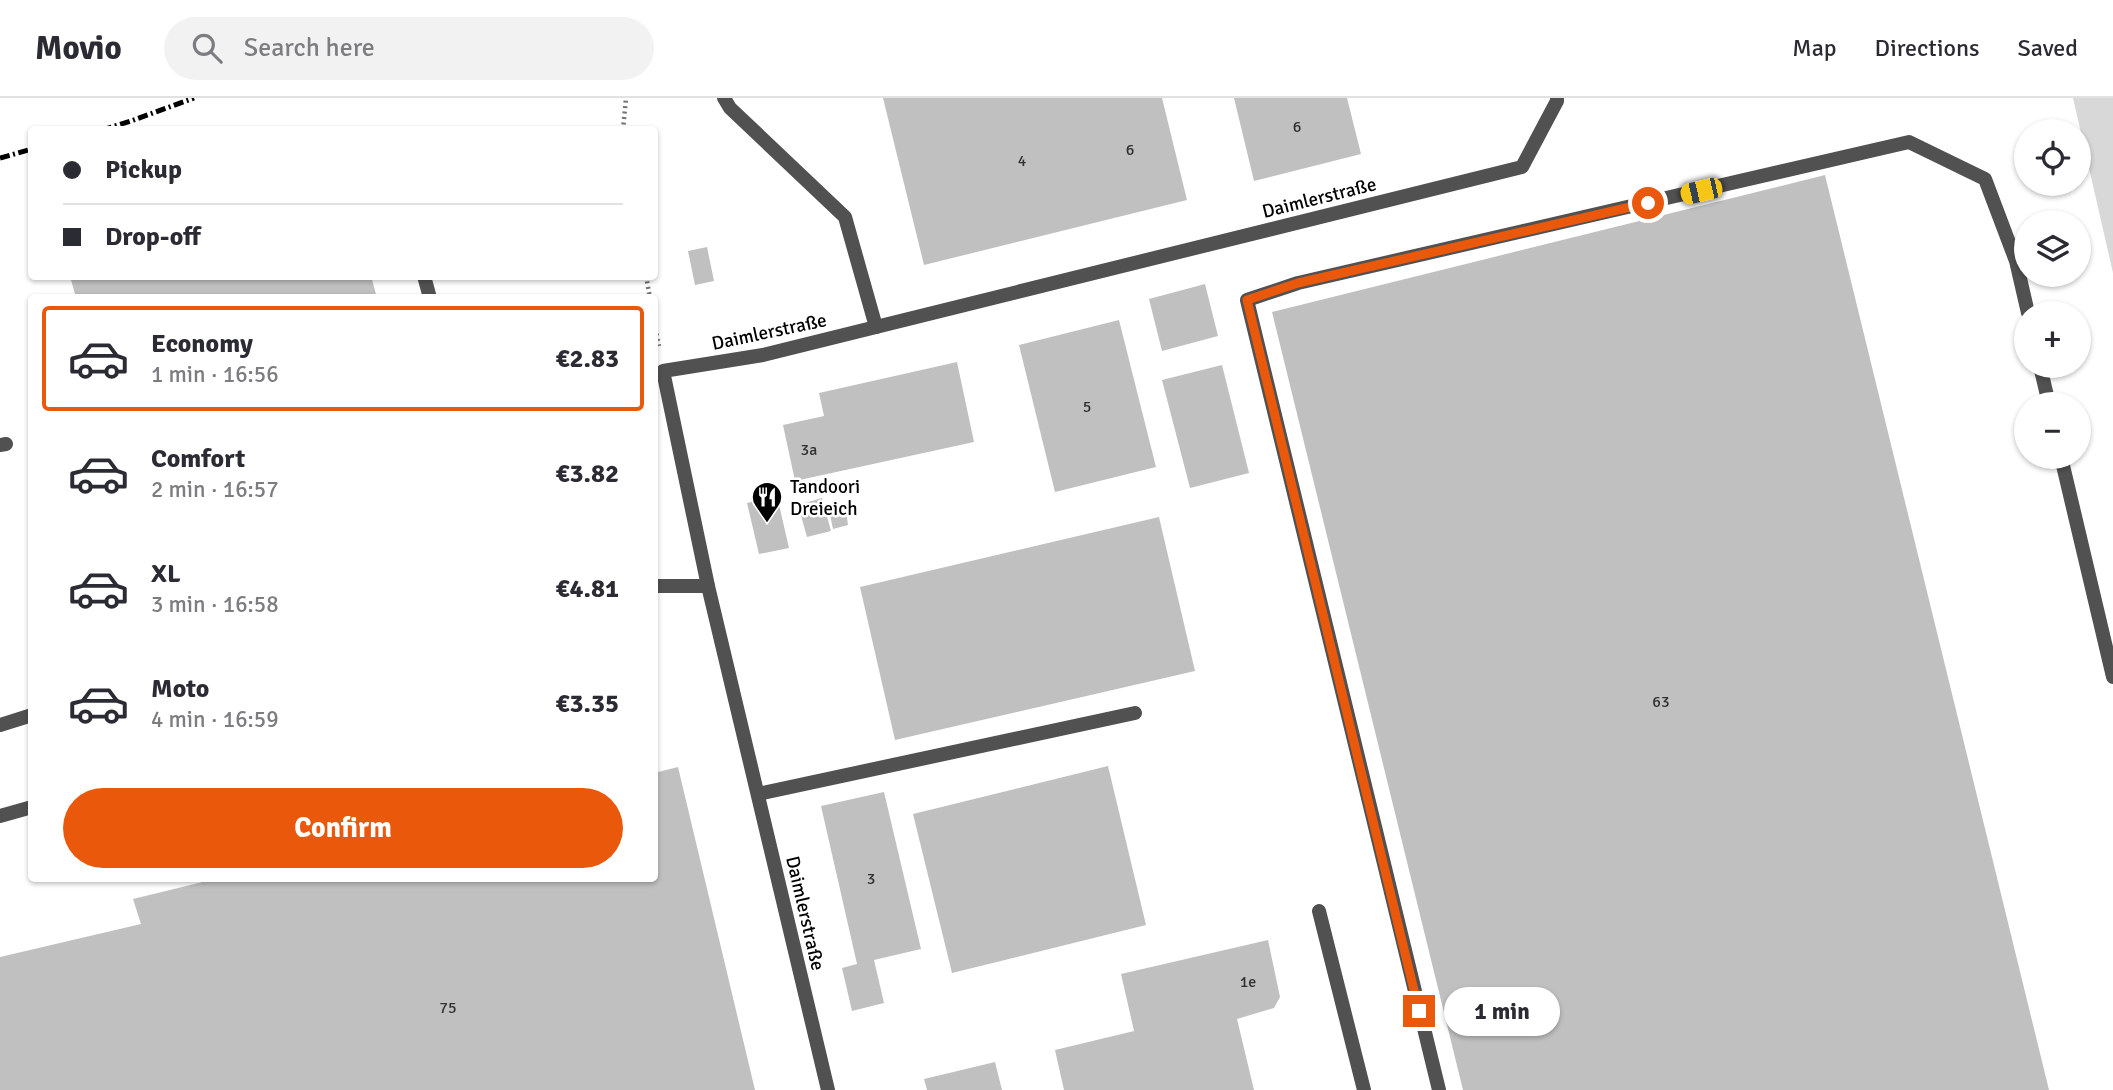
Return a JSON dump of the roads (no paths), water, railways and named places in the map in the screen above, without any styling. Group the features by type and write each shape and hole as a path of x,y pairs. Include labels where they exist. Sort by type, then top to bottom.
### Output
{"street":[{"path":"724,98 730,108 845,218 876,327"},
{"name":"Daimlerstraße","path":"828,1090 708,586 663,371 763,355 1522,167 1557,98"},
{"path":"1438,1090 1247,300 1298,283 1909,142 1985,179 2016,261 2025,301"},
{"path":"2064,469 2113,677"},
{"path":"658,586 708,586"},
{"path":"758,794 1135,713"},
{"path":"0,725 28,716"},
{"path":"0,816 28,808"},
{"path":"1320,911 1364,1090"}],"railway":[{"path":"115,126 194,98"},
{"path":"0,158 28,150"}],"place":[{"name":"Tandoori Dreieich","path":"767,524"}]}
